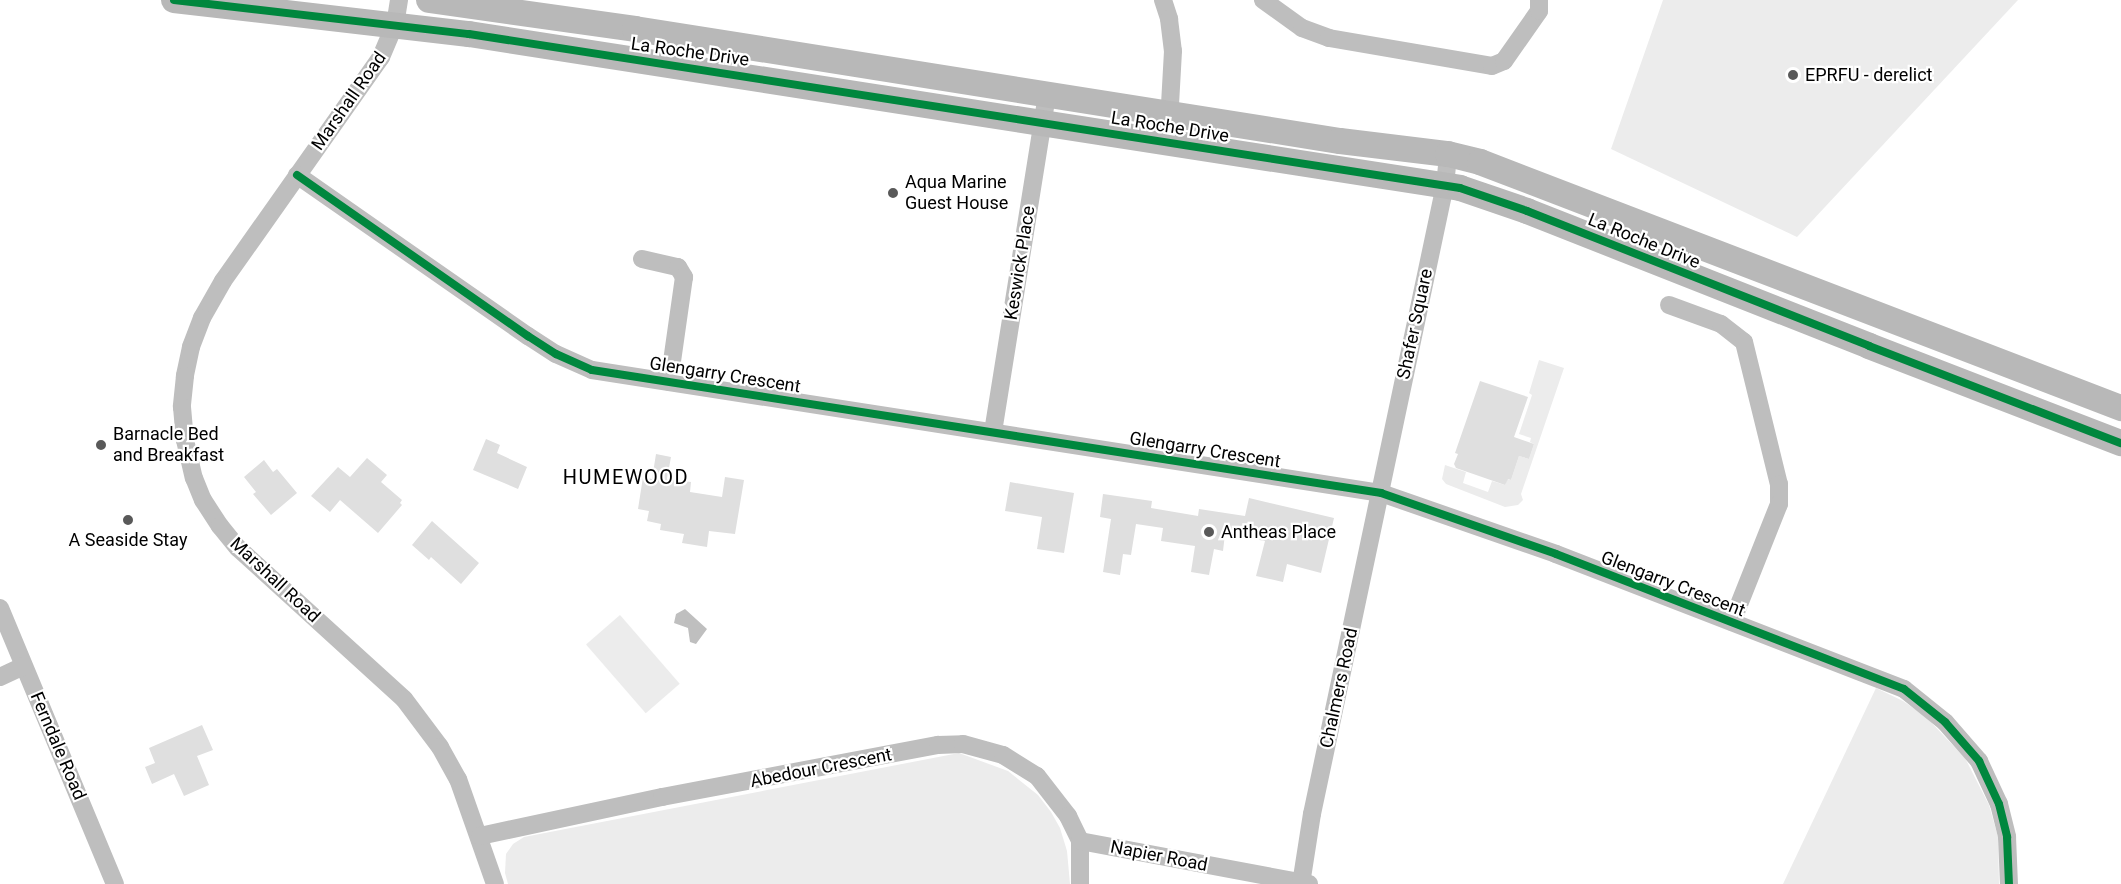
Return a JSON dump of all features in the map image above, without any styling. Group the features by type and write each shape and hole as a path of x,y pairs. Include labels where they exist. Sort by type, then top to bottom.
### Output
{"street":[{"name":"La Roche Drive","path":"174,0 397,12 1043,122 1460,188 1527,211 2121,443"},
{"name":"La Roche Drive","path":"429,0 1171,113 1340,141 1448,154 1526,178 2121,408"},
{"path":"1163,0 1169,19 1173,51 1168,141"},
{"path":"1263,0 1302,28 1329,38 1492,66 1504,61 1539,11 1539,0"},
{"name":"Marshall Road","path":"397,12 381,57 223,281 202,318 191,347 182,407 194,478 203,500 238,548 393,688 421,719 458,779 480,836 495,884"},
{"name":"Keswick Place","path":"993,432 1047,94"},
{"name":"Shafer Square","path":"1381,493 1445,185 1448,154"},
{"name":"Glengarry Crescent","path":"297,175 556,354 592,370 1381,493 1545,550 1904,689 1945,722 1979,761 1999,804 2009,854 2009,884"},
{"path":"642,259 678,267 684,277 669,382"},
{"path":"1779,311 1791,280"},
{"path":"1669,305 1721,324 1744,342 1779,484 1779,504 1732,622"},
{"name":"Chalmers Road","path":"1304,883 1312,814 1381,493"},
{"name":"Ferndale Road","path":"0,608 115,884"},
{"path":"0,677 24,666"},
{"name":"Abedour Crescent","path":"480,836 651,800 938,745 963,744 1003,755 1037,776 1068,816 1080,841 1080,884"},
{"name":"Napier Road","path":"1080,841 1304,883"}],"shaded area":[{"name":"EPRFU - derelict","path":"1663,0 2018,0 1797,237 1611,149"},
{"path":"1539,360 1564,368 1521,494 1523,500 1518,505 1505,507 1446,484 1442,479 1445,465 1466,472 1463,483 1488,492 1492,481 1505,485 1507,479 1511,480 1519,456 1529,459 1534,444 1530,442 1531,438 1519,434 1532,395 1529,393"},
{"path":"685,609 707,629 696,644 690,642 688,628 674,623 676,614"},
{"path":"620,615 680,684 646,713 586,645"},
{"path":"1876,688 1903,701 1925,716 1965,758 1989,805 1998,837 1999,884 1783,884"},
{"path":"959,753 1008,771 1038,795 1060,828 1067,851 1070,884 508,884 505,873 506,854 513,844 524,837"}],"building":[{"path":"1480,381 1528,397 1514,437 1534,444 1529,459 1519,456 1511,480 1508,479 1505,485 1456,468 1454,464 1458,454 1455,453"},
{"path":"486,439 500,445 497,453 527,467 518,489 473,470"},
{"path":"656,454 671,457 667,479 691,482 690,492 722,497 725,477 744,480 735,534 709,531 707,547 682,543 684,534 660,530 661,524 647,521 649,511 638,509 643,477 652,479"},
{"path":"367,458 387,475 381,482 402,500 400,503 402,505 378,533 340,500 330,512 311,496 338,467 350,477"},
{"path":"264,460 273,472 277,469 297,493 271,515 253,494 256,492 244,477"},
{"path":"1010,482 1074,493 1064,553 1037,549 1042,517 1005,511"},
{"path":"1103,494 1152,501 1151,508 1198,516 1199,509 1245,516 1249,498 1334,518 1321,573 1287,564 1283,582 1256,576 1265,541 1225,534 1223,551 1214,549 1209,575 1191,572 1195,546 1161,541 1163,528 1136,524 1131,555 1123,554 1120,575 1103,572 1111,519 1100,517"},
{"path":"432,521 479,563 461,584 431,557 429,560 412,545"},
{"path":"202,725 213,750 197,756 209,785 184,796 174,774 152,784 145,767 155,763 149,748"}],"cycle path":[{"path":"174,0 469,34 1460,188 1527,211 2121,443"},
{"path":"297,175 528,336 556,354 592,370 1381,493 1556,554 1904,689 1945,722 1979,761 1999,804 2007,837 2009,884"}],"place":[{"name":"EPRFU - derelict","path":"1793,75"},
{"name":"Aqua Marine Guest House","path":"893,193"},
{"name":"Barnacle Bed and Breakfast","path":"101,445"},
{"name":"A Seaside Stay","path":"128,520"},
{"name":"Antheas Place","path":"1209,532"}],"district":[{"name":"HUMEWOOD","path":"626,477"}]}
